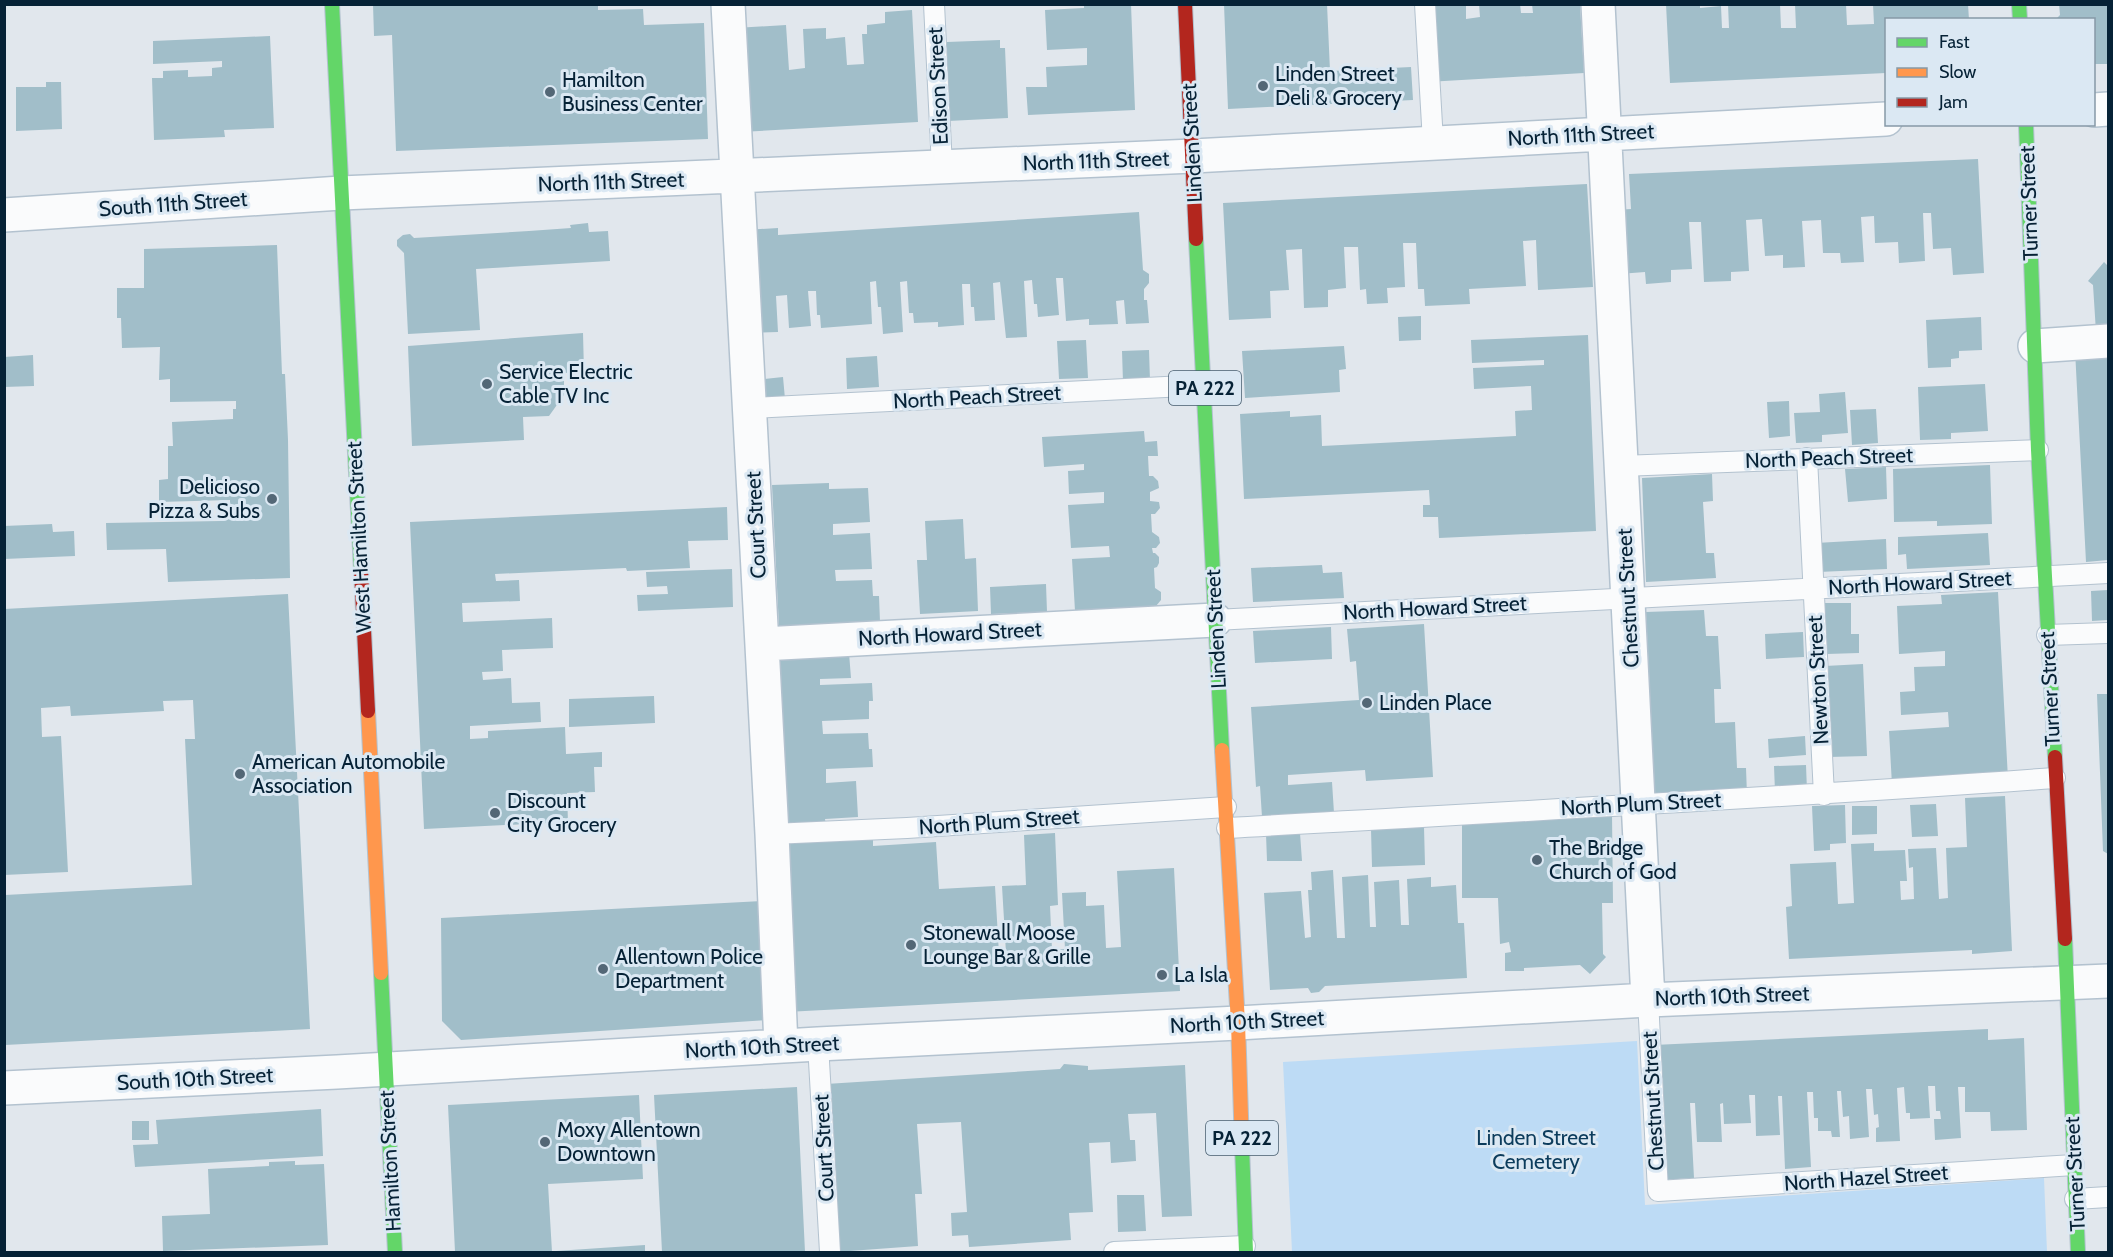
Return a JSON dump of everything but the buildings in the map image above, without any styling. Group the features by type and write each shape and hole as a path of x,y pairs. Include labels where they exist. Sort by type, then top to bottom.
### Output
{"main road":[{"name":"West Hamilton Street","path":"332,4 386,1069"},
{"name":"Linden Street","path":"1185,4 1215,620 1238,1023 1245,1249"},
{"name":"Turner Street","path":"2026,126 2038,450 2067,983 2078,1252"},
{"name":"Hamilton Street","path":"386,1069 395,1252"}],"street":[{"name":"Court Street","path":"728,4 781,1046"},
{"name":"Chestnut Street","path":"1598,4 1648,1000"},
{"name":"North 11th Street","path":"341,193 1193,156 1885,119"},
{"name":"South 11th Street","path":"4,214 341,193"},
{"path":"2035,346 2109,341"},
{"name":"North Howard Street","path":"762,644 1215,620"},
{"name":"North 10th Street","path":"386,1069 1648,1000 2109,981"},
{"name":"South 10th Street","path":"4,1088 386,1069"}],"lane":[{"name":"Edison Street","path":"934,4 942,167"},
{"path":"1425,4 1433,142"},
{"name":"North Peach Street","path":"750,408 1205,385"},
{"name":"North Peach Street","path":"1621,466 2038,450"},
{"name":"Newton Street","path":"1807,458 1824,795"},
{"name":"North Howard Street","path":"1215,620 2109,573"},
{"path":"2047,635 2109,633"},
{"name":"North Plum Street","path":"1227,828 1824,795 2055,778"},
{"name":"North Plum Street","path":"772,834 907,828 1226,807"},
{"name":"Chestnut Street","path":"1648,1000 1658,1191"},
{"name":"Court Street","path":"818,1044 830,1252"},
{"name":"North Hazel Street","path":"1658,1191 2074,1165"},
{"path":"2075,1198 2109,1197"},
{"path":"1114,1252 1245,1249"}],"green space":[{"name":"Linden Street Cemetery","path":"1637,1041 1645,1205 2044,1178 2047,1252 1292,1252 1283,1062"}],"traffic: fast":[{"path":"332,4 361,570"},
{"path":"2019,4 2020,18"},
{"path":"2026,126 2038,450 2055,757"},
{"path":"1196,239 1222,750"},
{"path":"2065,939 2078,1252"},
{"path":"381,973 395,1252"},
{"path":"1242,1147 1246,1252"}],"traffic: slow":[{"path":"368,711 381,973"},
{"path":"1222,750 1238,1023 1242,1147"}],"traffic: jam":[{"path":"1185,4 1196,239"},
{"path":"361,570 368,711"},
{"path":"2055,757 2065,939"}],"place":[{"name":"Linden Street Deli & Grocery","path":"1263,86"},
{"name":"Hamilton Business Center","path":"550,92"},
{"name":"Service Electric Cable TV Inc","path":"487,384"},
{"name":"Delicioso Pizza & Subs","path":"272,499"},
{"name":"Linden Place","path":"1367,703"},
{"name":"American Automobile Association","path":"240,774"},
{"name":"Discount City Grocery","path":"495,813"},
{"name":"The Bridge Church of God","path":"1537,860"},
{"name":"Stonewall Moose Lounge Bar & Grille","path":"911,945"},
{"name":"Allentown Police Department","path":"603,969"},
{"name":"La Isla","path":"1162,975"},
{"name":"Moxy Allentown Downtown","path":"545,1142"}]}
